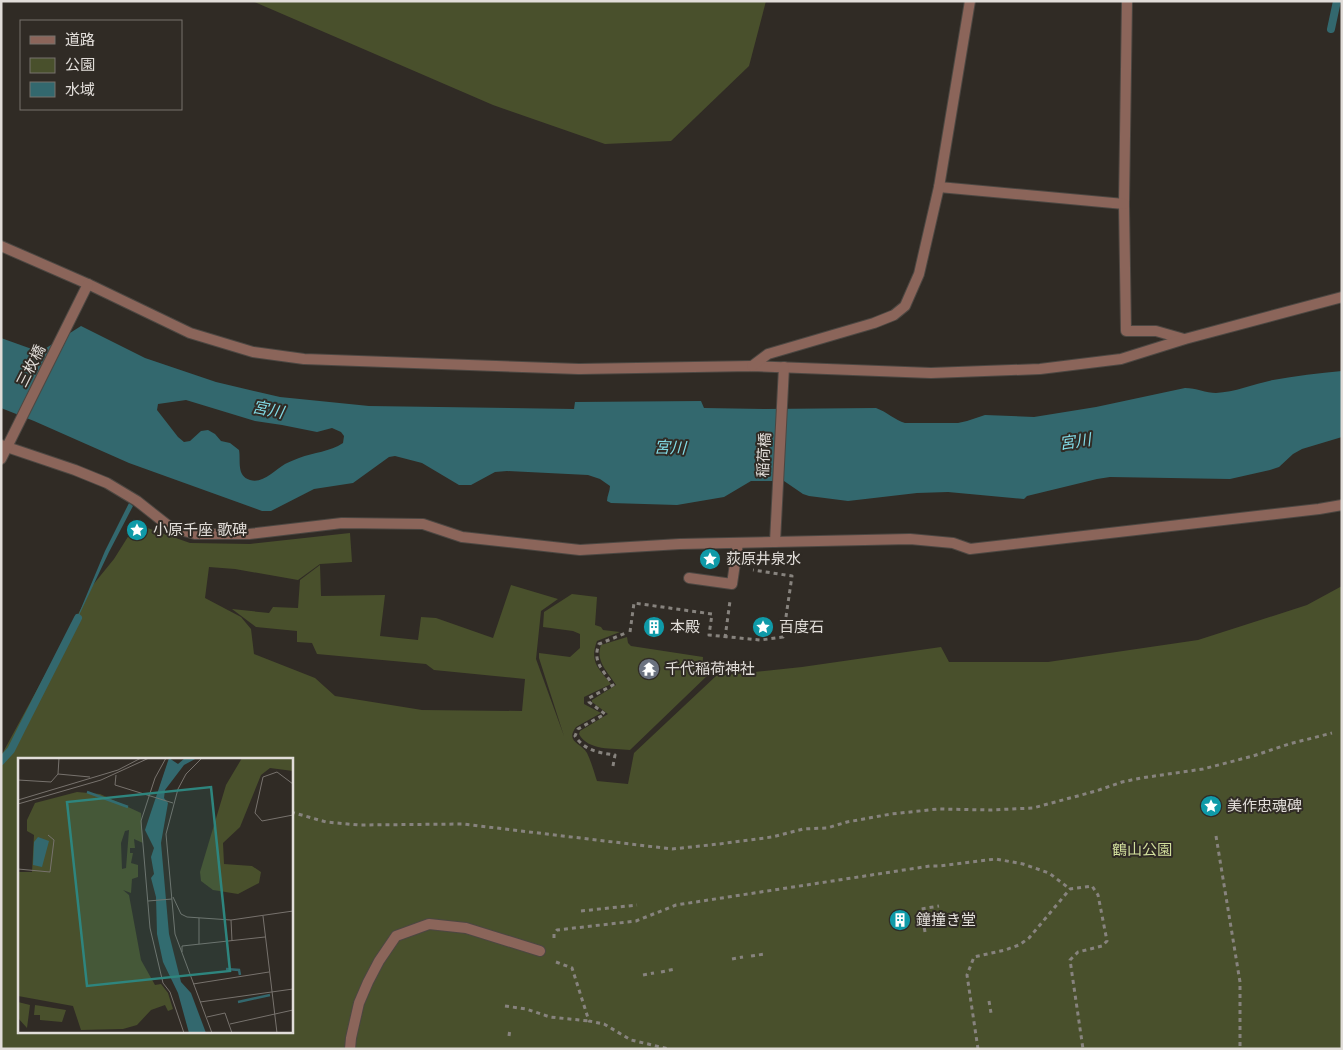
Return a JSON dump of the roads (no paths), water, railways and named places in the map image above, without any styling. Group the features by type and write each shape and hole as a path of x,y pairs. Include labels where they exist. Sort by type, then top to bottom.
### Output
{"street":[{"path":"752,366 768,354 874,323 894,315 905,306 919,274 939,187 970,1"},
{"path":"1127,1 1124,204 1126,331 1156,331 1185,339"},
{"path":"939,187 1124,204"},
{"path":"1,246 88,284 190,333 253,352 304,359 579,369 752,366 784,371 931,373 1040,369 1121,359 1185,339 1342,297"},
{"name":"三枚橋","path":"1,458 88,284"},
{"name":"稲荷橋","path":"775,539 784,371"},
{"path":"6,445 107,483 137,501 170,527 195,534 249,534 342,523 423,524 462,537 580,550 680,544 738,543 775,539 910,539 953,544 970,549 1342,505"},
{"path":"689,578 732,584 738,543"},
{"path":"350,1049 359,1003 379,961 396,936 429,924 466,928 540,952"}],"water":[{"name":"宮川","path":"81,326 145,358 216,382 280,397 369,406 574,409 575,402 701,401 704,408 876,408 905,423 958,423 985,415 1034,417 1096,407 1185,388 1216,393 1237,390 1273,380 1342,371 1342,437 1302,449 1293,454 1279,467 1230,479 1110,477 1027,496 1024,499 948,492 917,493 848,501 809,496 784,481 751,481 724,497 677,505 611,503 607,501 610,486 600,479 588,475 507,471 495,472 471,485 459,485 422,463 395,456 389,457 353,483 314,489 271,511 262,511 129,463 1,408 1,338 29,348 43,350","holes":["186,400 255,421 317,432 332,428 341,432 344,436 343,443 288,462 269,476 255,481 243,475 240,467 239,450 230,443 221,441 208,430 201,431 190,441 184,442 157,410 158,404"]},
{"path":"129,503 133,506 72,630 105,551"}],"waterway":[{"path":"1331,29 1337,1"},
{"path":"1,761 11,750 78,618"}],"place":[{"name":"小原千座 歌碑","path":"137,530"},
{"name":"荻原井泉水","path":"710,559"},
{"name":"本殿","path":"654,627"},
{"name":"百度石","path":"763,627"},
{"name":"千代稲荷神社","path":"649,669"},
{"name":"美作忠魂碑","path":"1211,806"},
{"name":"鐘撞き堂","path":"900,920"}],"park label":[{"name":"鶴山公園","path":"1142,850"}]}
